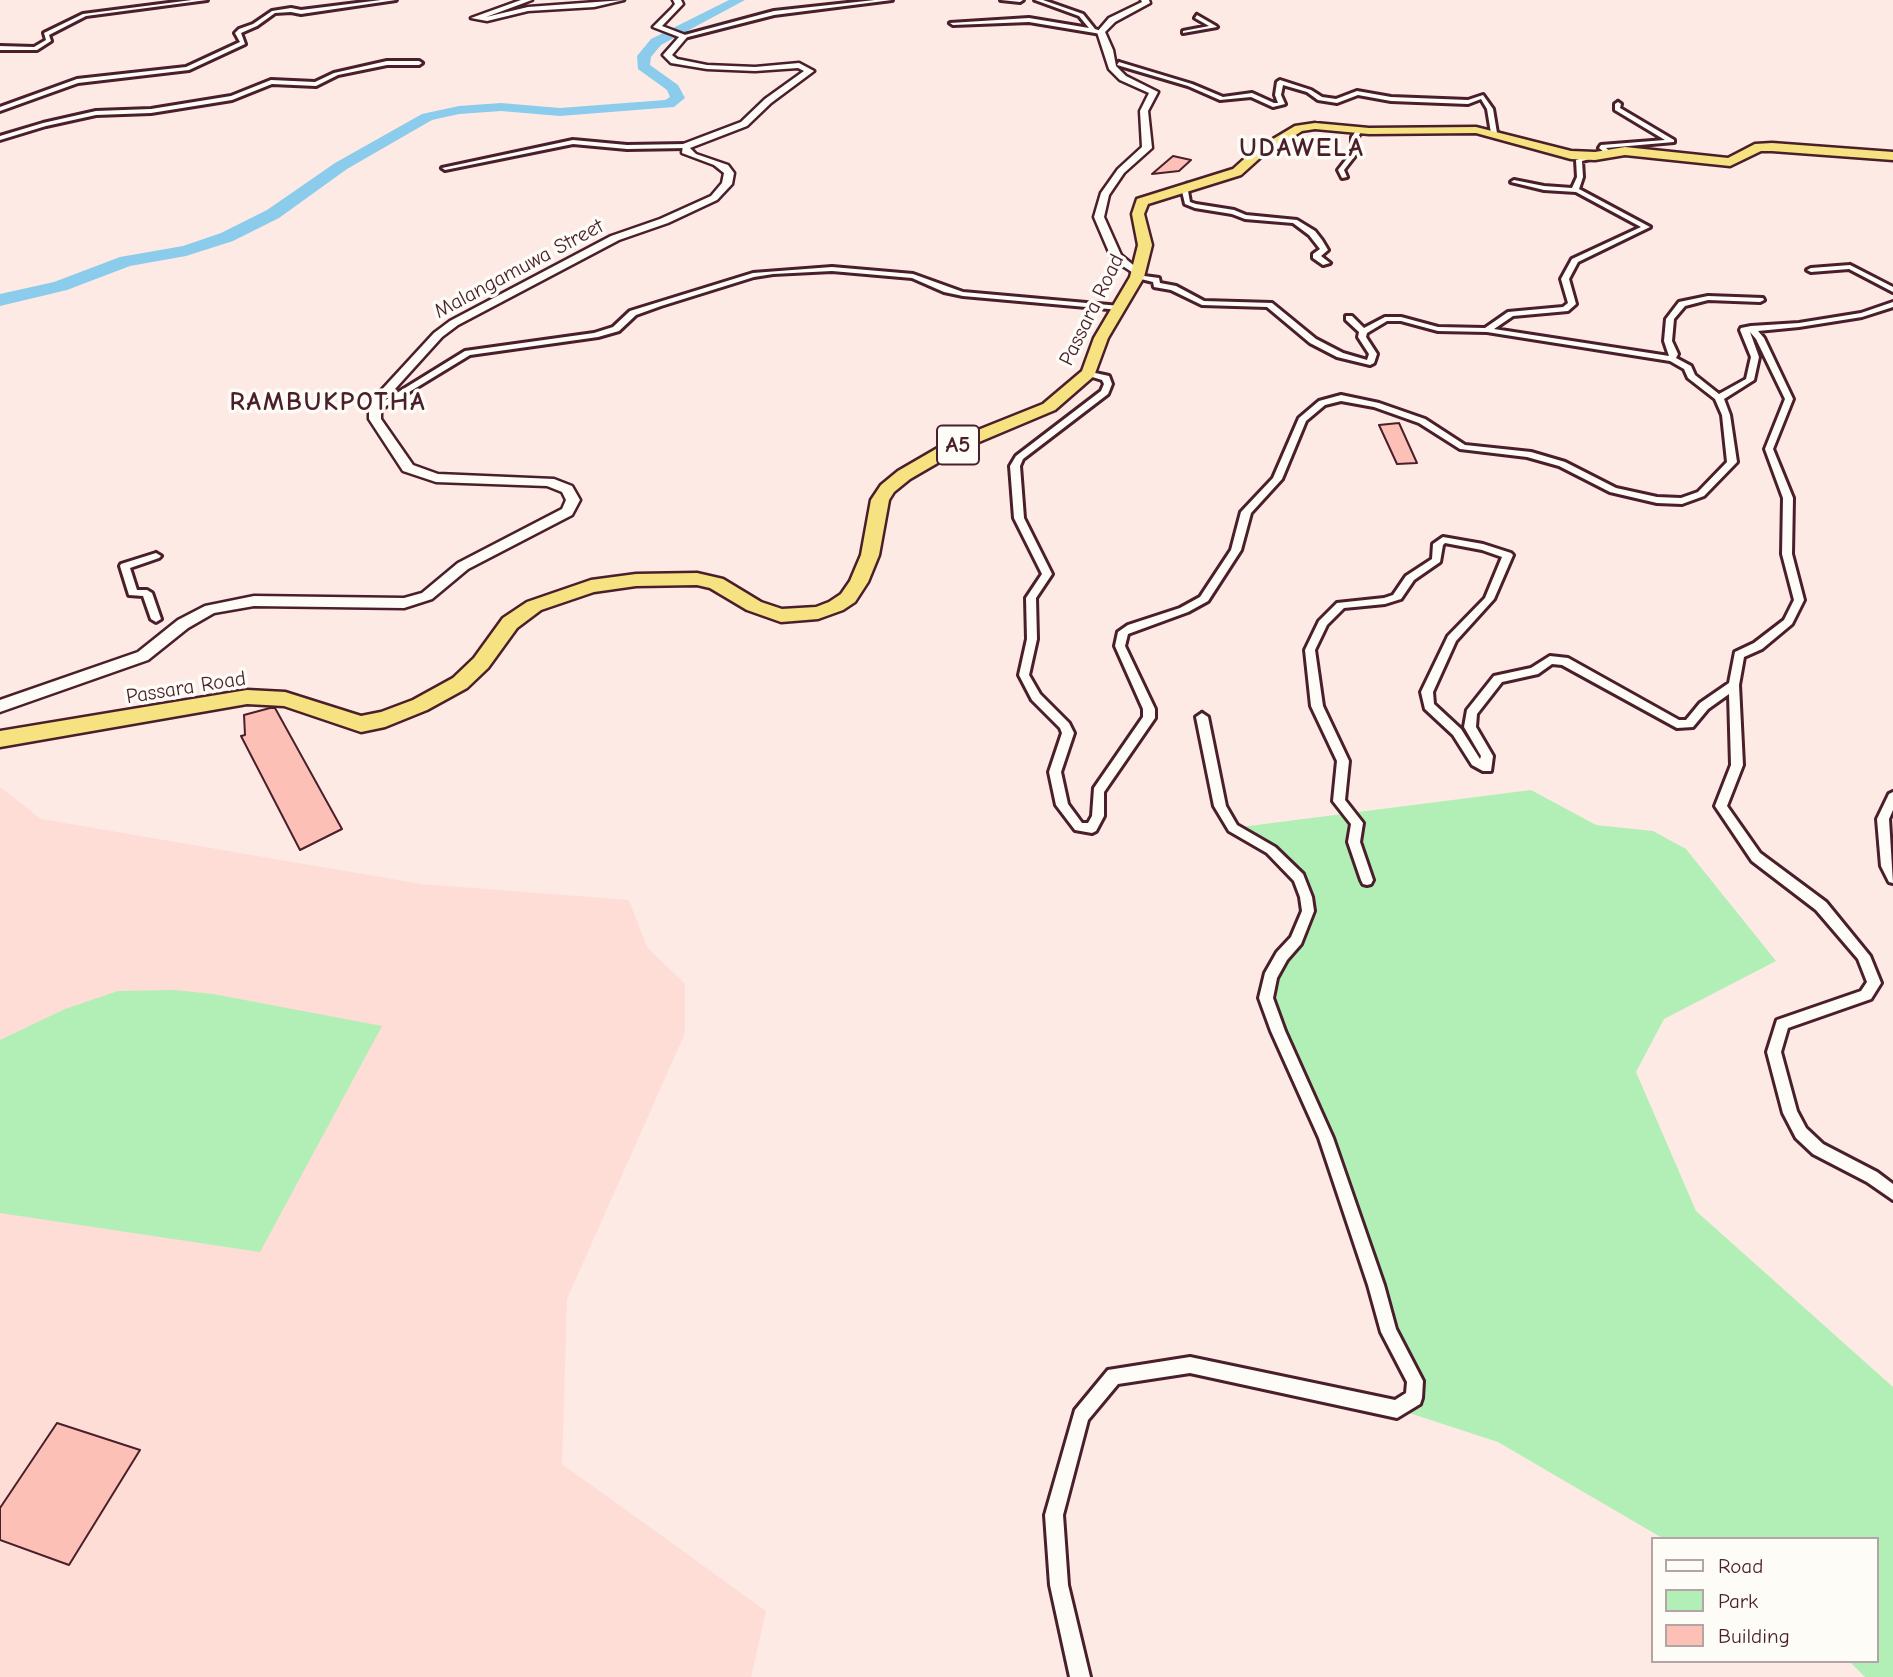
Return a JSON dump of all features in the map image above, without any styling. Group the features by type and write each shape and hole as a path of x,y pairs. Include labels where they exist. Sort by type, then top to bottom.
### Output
{"highway":[{"name":"Passara Road","path":"0,739 247,697 285,699 361,723 385,719 421,705 460,683 481,663 510,623 534,606 591,586 636,580 697,579 716,583 754,606 781,616 818,613 836,606 848,598 859,582 870,555 880,500 887,489 904,475 954,446 1049,407 1089,373 1101,338 1138,275 1145,245 1139,206 1148,199 1237,172 1257,154 1299,128 1315,126 1359,130 1476,131 1494,133 1571,155 1602,155 1625,151 1730,162 1759,147 1783,147 1893,156"}],"street":[{"path":"0,48 35,49 49,40 46,34 85,15 204,0"},
{"path":"0,109 77,81 187,69 243,43 238,33 241,30 255,25 274,12 322,10 393,0"},
{"path":"528,0 475,18 487,19 528,9 594,5 620,0"},
{"path":"677,0 679,4 676,10 657,26 680,35 774,13 889,0"},
{"path":"1004,0 1020,0"},
{"path":"1038,0 1081,15 1097,30 1109,50 1112,67 1123,78 1154,92 1144,111 1149,144 1142,154 1121,171 1104,195 1099,217 1116,257 1138,275 1156,280 1157,285 1173,289 1202,303 1269,305 1313,341 1349,359 1370,363 1373,354 1362,337 1363,332"},
{"path":"953,23 1030,20 1097,30 1147,1"},
{"path":"1185,32 1214,27 1197,18"},
{"path":"445,168 573,142 627,147 686,146 744,124 768,102 810,71 799,65 755,69 707,67 674,61 667,54 680,35"},
{"path":"0,138 45,124 96,113 151,111 232,98 271,82 316,84 336,74 387,63 419,63"},
{"path":"1119,64 1190,85 1222,99 1252,95 1273,105 1282,104 1278,95 1280,82 1309,91 1320,99 1337,101 1357,93 1391,99 1468,102 1483,97 1490,109 1494,133"},
{"path":"1577,190 1575,187 1580,177 1579,160 1602,155 1603,146 1672,141 1616,108 1618,104"},
{"path":"1344,177 1340,170 1355,152 1355,137 1359,130"},
{"name":"Malangamuwa Street","path":"375,409 380,399 438,335 454,323 615,238 664,221 722,191 729,173 725,167 693,156 685,151 686,146"},
{"path":"1487,330 1511,314 1565,309 1572,304 1565,279 1575,261 1646,227 1633,218 1589,199 1577,190 1544,188 1514,182"},
{"path":"1187,186 1187,203 1195,206 1234,212 1245,217 1295,221 1320,242 1324,250 1316,256 1326,263"},
{"path":"1811,270 1850,267 1893,290"},
{"path":"0,706 143,656 183,624 210,609 254,601 404,603 427,596 463,566 567,512 573,500 567,489 549,482 436,478 408,468 375,419 375,409 468,353 595,335 616,329 633,313 658,304 752,275 773,272 832,269 913,276 963,294 1120,308"},
{"path":"1672,359 1674,354 1668,341 1670,319 1682,304 1708,298 1760,300"},
{"path":"1719,398 1749,380 1755,357 1743,334 1744,330 1862,315 1893,304"},
{"path":"1349,318 1363,332"},
{"path":"1089,373 1106,378 1108,384 1105,392 1019,458 1015,466 1019,518 1047,575 1031,598 1032,639 1024,676 1035,696 1065,726 1068,733 1055,772 1062,805 1079,827 1092,828 1098,816 1098,791 1149,718 1149,709 1121,646 1123,632 1132,626 1184,610 1204,599 1236,550 1246,512 1277,479 1302,420 1322,403 1341,398 1376,405 1422,421 1463,447 1528,454 1562,464 1613,491 1657,500 1682,501 1702,494 1732,462 1726,415 1719,398 1691,376 1688,368 1672,359 1487,330 1438,329 1401,319 1385,319 1363,332"},
{"path":"1751,328 1760,338 1789,400 1769,449 1788,498 1787,554 1799,600 1788,622 1758,646 1739,655 1734,685 1737,765 1721,806 1756,857 1821,906 1863,956 1874,983 1866,995 1782,1024 1774,1052 1790,1113 1801,1133 1818,1149 1872,1177 1893,1194"},
{"path":"1367,880 1354,842 1357,823 1339,801 1343,761 1317,706 1310,650 1323,622 1341,605 1385,601 1396,597 1410,578 1437,560 1438,544 1443,540 1483,547 1508,555 1489,599 1452,639 1427,692 1429,706 1457,732 1476,762 1487,768 1487,756 1470,727 1471,713 1498,679 1534,671 1550,660 1564,661 1677,724 1689,724 1704,706 1734,685"},
{"path":"156,556 125,566 133,593 146,593 156,619"},
{"path":"1080,1677 1059,1585 1054,1515 1081,1416 1114,1376 1189,1365 1397,1409 1414,1398 1415,1381 1389,1332 1376,1285 1326,1138 1266,998 1270,977 1296,940 1308,911 1306,897 1299,878 1271,850 1233,828 1220,806 1202,717"},
{"path":"1893,797 1883,819 1887,866 1893,878"}],"shaded area":[{"path":"0,787 41,819 421,884 629,900 647,947 685,984 685,1033 567,1299 562,1464 766,1611 751,1677 0,1677"}],"green space":[{"path":"1531,790 1596,825 1653,831 1686,849 1776,961 1664,1019 1636,1072 1696,1211 1893,1387 1893,1677 1865,1677 1851,1663 1879,1663 1879,1537 1661,1537 1498,1442 1397,1409 1414,1398 1376,1285 1266,998 1308,911 1299,878 1271,850 1233,828"},
{"path":"174,990 213,994 382,1026 260,1252 0,1213 0,1040 65,1009 118,991"}],"building":[{"path":"1173,156 1191,160 1179,171 1152,174"},
{"path":"1399,423 1417,463 1397,464 1379,425"},
{"path":"275,708 342,829 300,850 241,736 245,735 244,715"},
{"path":"57,1423 140,1450 69,1565 0,1540 0,1508"}],"waterway":[{"path":"0,300 60,286 126,261 186,251 227,237 273,214 341,166 427,117 459,110 501,107 560,112 669,104 678,98 673,88 643,66 644,56 656,42 739,0"}],"district":[{"name":"UDAWELA","path":"1302,149"},
{"name":"RAMBUKPOTHA","path":"328,403"}]}
